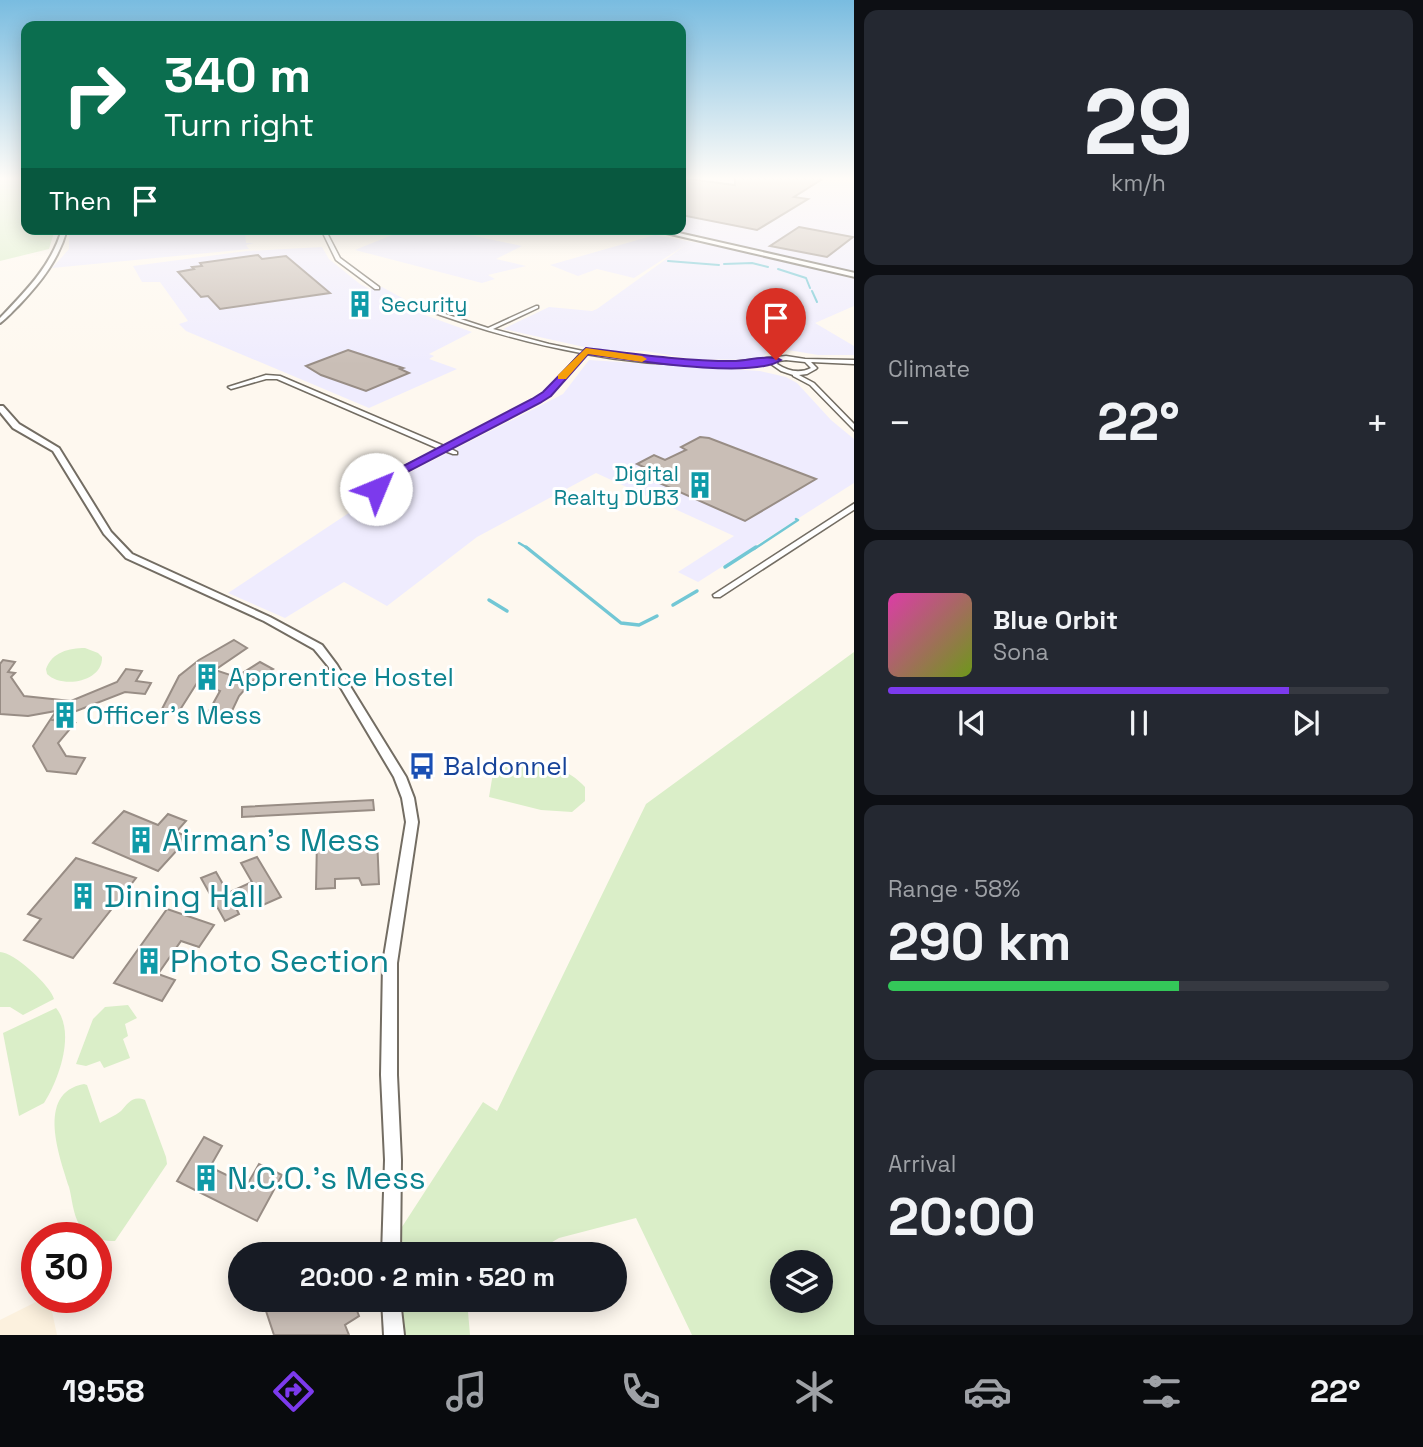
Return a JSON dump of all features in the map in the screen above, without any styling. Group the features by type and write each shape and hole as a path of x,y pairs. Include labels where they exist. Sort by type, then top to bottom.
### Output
{"main road":[{"path":"702,240 854,275"}],"street":[{"path":"0,321 46,266 62,240"},
{"path":"329,240 338,259 377,288"},
{"path":"528,304 542,310"},
{"path":"411,309 423,305 488,330 586,351 642,359 780,369 812,384 854,429"},
{"path":"488,330 536,307"},
{"path":"369,487 547,394 586,351"},
{"path":"733,365 786,358 854,364"},
{"path":"802,359 814,365 812,384"},
{"path":"776,360 774,364 780,369"},
{"path":"790,372 854,364"},
{"path":"231,387 267,377 278,377 455,453"},
{"path":"0,408 16,426 56,450 108,534 129,556 267,619 318,647 332,665 400,777 408,798 412,822 390,963 389,1074 393,1160 391,1242"},
{"path":"357,483 381,490"},
{"path":"717,595 854,505"},
{"path":"392,1312 394,1335"}],"shaded area":[{"path":"69,240 246,240 246,243 254,243 246,245 249,249 52,268 69,249"},
{"path":"379,240 495,240 522,246 496,259 526,266 488,275 495,279 482,283 355,250"},
{"path":"636,240 684,240 768,256 854,279 854,306 815,323 854,346 854,355 818,355 776,348 753,360 693,359 645,351 612,351 584,347 503,329 549,307 592,311 597,309 687,244 634,278 597,269 578,276 550,265"},
{"path":"718,240 854,240 854,272"},
{"path":"322,247 329,259 360,284 370,289 382,287 417,306 408,309 472,332 429,354 434,356 429,359 457,369 369,408 186,331 179,324 188,321 160,282 142,282 133,266 247,251"},
{"path":"589,360 760,371 786,377 797,383 831,420 854,439 854,483 698,582 678,572 734,536 596,473 477,537 387,606 344,582 285,618 228,593 376,495 387,484 563,394"},
{"path":"21,1310 21,1313 52,1313 57,1335 0,1335 0,1320"}],"green space":[{"path":"0,240 52,240 49,249 0,261"},
{"path":"85,648 102,657 101,666 89,677 71,682 54,679 47,674 49,663 57,655 67,650"},
{"path":"854,652 854,1335 692,1335 636,1218 552,1242 400,1242 400,1230 483,1102 497,1111 646,804"},
{"path":"517,760 545,765 570,775 585,787 585,801 572,812 541,810 489,797 494,767"},
{"path":"0,952 6,953 31,971 54,999 23,1015 10,1007 0,1007"},
{"path":"128,1005 137,1018 125,1024 128,1036 123,1039 130,1058 104,1068 100,1061 86,1066 76,1064 93,1019 105,1007"},
{"path":"56,1008 65,1030 60,1069 44,1103 19,1116 3,1033"},
{"path":"87,1085 100,1123 119,1113 131,1101 137,1098 145,1100 166,1157 167,1164 115,1241 112,1241 112,1222 78,1222 74,1211 55,1128 55,1113 60,1100 69,1090"},
{"path":"401,1312 468,1312 470,1335 404,1335"}],"building":[{"path":"779,240 849,240 827,257 770,246"},
{"path":"258,255 262,259 286,256 330,293 220,309 208,296 201,297 178,272 202,266 200,263"},
{"path":"348,350 403,368 400,369 409,373 366,391 321,375 306,366"},
{"path":"700,437 709,438 816,479 745,521 639,474 648,469 637,464 654,455 665,460 686,450 681,447"},
{"name":"Apprentice Hostel","path":"234,640 247,648 215,670 236,677 260,662 273,669 251,682 239,696 231,713 209,711 220,691 197,683 178,713 161,711 179,676 199,660"},
{"name":"Officer's Mess","path":"3,660 15,662 8,672 15,673 11,677 24,696 71,701 117,682 126,669 142,671 136,681 151,683 145,694 125,692 53,720 75,723 58,743 66,756 85,758 76,774 47,771 33,746 56,711 28,716 0,714 0,664"},
{"path":"373,800 374,810 242,817 242,807"},
{"name":"Airman's Mess","path":"124,811 158,825 168,814 186,821 176,832 189,837 158,871 93,843"},
{"path":"377,837 379,884 362,885 359,878 335,879 335,888 316,889 317,841"},
{"path":"257,857 281,897 263,905 259,898 236,908 239,914 225,921 201,878 216,872 228,893 252,882 241,863"},
{"name":"Dining Hall","path":"76,858 136,878 73,958 24,940 41,919 28,914"},
{"name":"Photo Section","path":"167,909 214,925 199,947 181,941 158,974 175,980 162,1001 114,983"},
{"name":"N.C.O.'s Mess","path":"204,1137 222,1146 210,1167 247,1185 259,1164 282,1175 257,1221 177,1181"},
{"path":"266,1312 358,1312 359,1316 345,1325 349,1335 274,1335"}],"waterway":[{"path":"668,261 719,265"},
{"path":"724,264 752,263 768,267"},
{"path":"778,269 806,278 810,288"},
{"path":"812,291 817,302"},
{"path":"754,549 798,520 796,519"},
{"path":"519,543 527,548"},
{"path":"725,567 756,547"},
{"path":"527,548 621,623 639,625 657,616"},
{"path":"673,605 697,591"},
{"path":"489,600 507,611"}],"slow traffic":[{"path":"562,377 586,351 642,359"}],"place":[{"name":"Security","path":"360,304"},
{"name":"Digital Realty DUB3","path":"700,485"},
{"name":"Apprentice Hostel","path":"207,677"},
{"name":"Officer's Mess","path":"65,715"},
{"name":"Baldonnel","path":"422,766"},
{"name":"Airman's Mess","path":"141,840"},
{"name":"Dining Hall","path":"83,896"},
{"name":"Photo Section","path":"149,961"},
{"name":"N.C.O.'s Mess","path":"206,1178"}],"route":[{"path":"376,489 369,487 547,394 586,351 699,364 733,365 776,360"}]}
